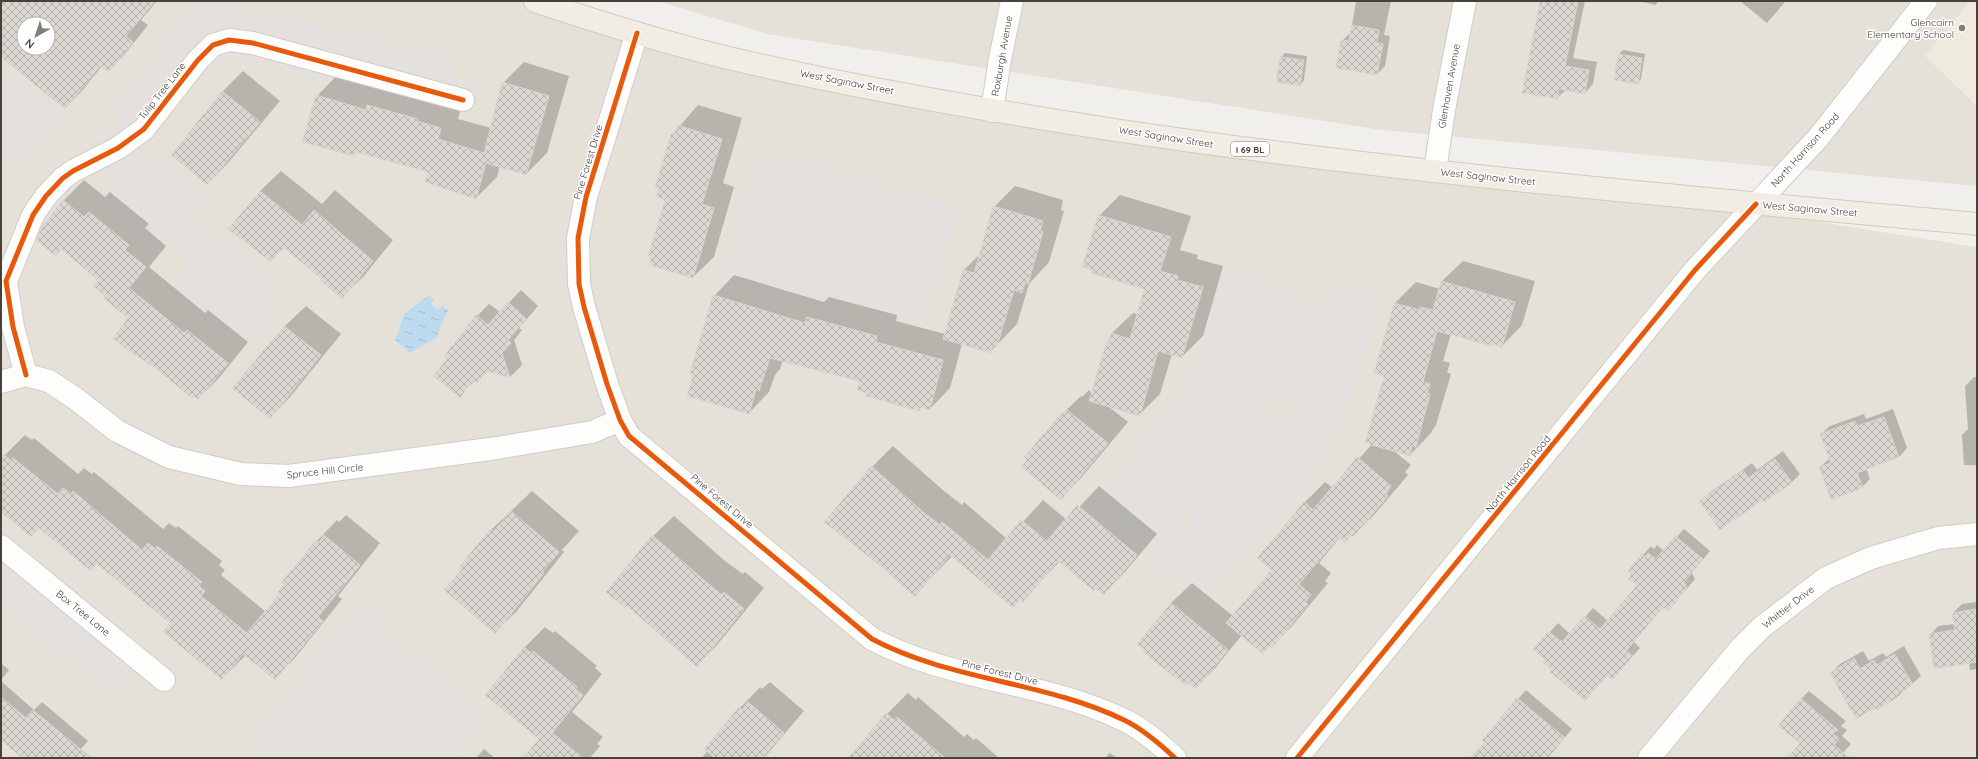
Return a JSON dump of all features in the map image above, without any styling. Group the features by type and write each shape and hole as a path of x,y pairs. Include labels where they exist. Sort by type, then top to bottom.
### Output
{"main road":[{"name":"West Saginaw Street","path":"538,2 637,33 744,62 992,111 1214,144 1435,171 1756,204 1977,224"}],"street":[{"name":"Roxburgh Avenue","path":"992,111 1000,59 1012,1"},
{"name":"Glenhaven Avenue","path":"1435,171 1444,110 1465,1"},
{"name":"North Harrison Road","path":"1297,758 1695,270 1818,138 1926,1"},
{"name":"Pine Forest Drive","path":"637,33 586,197 578,238 579,284 584,307 620,420 629,436 872,639 896,651 927,663 1074,700 1125,720 1152,738 1175,758"},
{"name":"Tulip Tree Lane","path":"26,375 13,328 6,281 33,214 46,196 63,178 73,171 118,148 144,129 198,60 213,45 229,40 253,43 463,100"},
{"name":"Spruce Hill Circle","path":"26,375 49,381 76,399 117,431 169,457 240,474 289,476 404,461 592,432 620,420"},
{"path":"1,382 26,375"},
{"name":"Whittier Drive","path":"1649,758 1744,646 1777,615 1826,578 1872,558 1938,538 1977,534"},
{"name":"Box Tree Lane","path":"1,546 164,680"}],"shaded area":[{"path":"1,1 520,1 745,74 1372,174 1763,213 1977,247 1977,758 1,758"},
{"path":"199,1 206,1 458,57 453,80 475,85 469,112 229,59 209,67 152,137 132,150 132,157 137,166 141,169 149,168 156,158 205,196 190,215 189,223 194,231 202,238 209,238 214,232 282,284 264,307 272,317 256,337 238,322 226,337 167,289 185,267 184,258 175,241 168,237 163,238 155,248 103,204 115,189 118,181 114,177 100,177 101,133 108,133 124,118 111,107"},
{"path":"657,1 1977,1 1977,186 1382,130 767,34"},
{"name":"Glencairn Elementary School","path":"1970,1 1977,1 1977,106 1925,56"},
{"path":"1,69 32,94 18,111 24,116 40,98 63,117 30,159 23,155 11,171 1,163"},
{"path":"771,153 959,208 930,309 919,315 906,315 890,327 870,321 865,308 858,304 852,304 847,309 845,317 737,285 730,287 721,263 729,257 757,160 768,163"},
{"path":"1225,270 1304,293 1273,401 1248,394 1245,396 1265,412 1169,532 1173,535 1179,528 1191,537 1198,529 1187,520 1270,417 1298,417 1298,407 1281,406 1278,399 1308,297 1328,303 1339,287 1378,298 1341,439 1318,433 1315,436 1332,451 1210,597 1188,578 1179,579 1172,583 1148,563 1149,554 1147,546 1091,500 1198,371 1214,385 1217,375 1196,369"},
{"path":"1,530 155,655 135,679 129,679 113,697 1,603"},
{"path":"359,604 378,621 386,620 397,655 397,664 410,665 410,656 424,651 429,665 490,716 455,758 270,758 262,744 251,735"}],"water":[{"path":"429,295 434,300 431,304 438,310 442,306 448,310 436,338 410,353 395,340 405,313"}],"building":[{"path":"1,1 155,1 126,36 133,42 109,72 100,66 65,109 1,57"},
{"path":"1540,1 1578,1 1565,66 1589,70 1585,94 1559,89 1558,99 1522,93"},
{"path":"1351,25 1379,30 1377,43 1383,44 1377,75 1336,68 1341,40 1349,41"},
{"path":"1618,54 1642,58 1638,84 1614,80"},
{"path":"1280,57 1304,60 1300,86 1276,82"},
{"path":"502,82 549,96 526,175 486,163 476,199 425,182 428,172 356,152 354,156 302,142 316,95 366,110 367,105 418,119 417,121 441,128 438,139 484,153"},
{"path":"222,91 260,122 207,185 171,155"},
{"path":"677,125 722,139 702,204 714,208 693,278 649,265 652,256 648,256 665,200 656,197 659,188 655,187 671,134 674,135"},
{"path":"260,191 302,225 314,210 373,261 342,299 320,280 322,279 283,247 271,262 228,229"},
{"path":"63,200 84,217 89,212 129,245 125,250 146,267 129,288 184,333 187,330 228,363 198,400 194,396 192,398 156,369 136,355 135,356 113,338 128,318 103,298 105,296 93,286 98,280 61,249 56,256 36,240 43,225"},
{"path":"993,206 1043,221 1040,231 1043,232 1028,284 1025,283 1022,293 1014,290 997,346 993,345 991,353 943,339 963,270 974,273"},
{"path":"1098,215 1171,237 1160,271 1178,276 1177,280 1203,287 1182,358 1158,351 1140,416 1089,401 1106,343 1108,343 1111,333 1130,339 1144,289 1091,273 1092,270 1082,267"},
{"path":"1441,281 1515,302 1502,347 1493,344 1492,346 1437,331 1423,382 1430,384 1427,393 1430,394 1416,447 1412,446 1410,456 1365,443 1384,376 1374,373 1394,303 1420,310 1420,307 1433,310"},
{"path":"713,295 805,323 807,317 877,336 876,342 943,360 930,410 920,407 919,411 866,396 867,393 857,390 859,381 770,358 759,391 756,390 749,414 687,396 693,374 690,373"},
{"path":"508,302 526,319 508,340 511,343 502,353 510,378 487,371 477,383 473,380 460,398 433,376 447,359 444,356 476,315 488,325"},
{"path":"284,326 321,355 270,419 232,388"},
{"path":"1067,410 1108,443 1061,500 1021,467 1027,460 1024,457 1059,416 1061,417"},
{"path":"1884,417 1899,457 1857,473 1863,488 1831,500 1819,467 1831,463 1820,434 1855,421 1857,426"},
{"path":"1,453 10,460 13,458 58,494 63,488 71,494 73,491 142,550 148,543 155,549 157,546 202,582 199,586 205,591 201,596 247,633 280,593 278,592 284,585 281,583 316,540 319,542 324,535 360,565 318,617 323,621 275,680 243,654 222,680 163,632 170,623 97,564 91,571 39,528 31,537 1,512"},
{"path":"1357,457 1391,486 1386,494 1388,496 1353,537 1351,535 1345,543 1339,537 1299,584 1311,595 1305,602 1308,604 1272,648 1270,646 1263,654 1226,623 1271,570 1257,558 1304,502 1313,510"},
{"path":"1775,459 1792,483 1765,502 1763,500 1720,530 1699,501 1743,470 1748,478"},
{"path":"871,466 923,512 940,525 942,522 988,560 1021,520 1047,541 1077,505 1137,555 1104,595 1096,589 1094,591 1058,561 1022,603 1020,600 1013,608 950,555 915,597 878,564 824,522"},
{"path":"511,511 559,552 495,634 444,590 461,571 458,569 471,552 491,529 494,531"},
{"path":"652,535 722,595 724,592 744,609 697,667 627,606 625,608 606,592"},
{"path":"1675,536 1703,559 1684,582 1687,588 1668,612 1663,607 1626,651 1633,656 1612,680 1607,676 1585,701 1550,672 1552,669 1543,662 1545,660 1533,650 1548,631 1562,642 1584,616 1600,629 1637,585 1628,579 1632,574 1628,571 1642,554 1645,557 1648,553 1656,559"},
{"path":"1171,603 1228,650 1196,689 1188,683 1186,686 1143,652 1145,650 1137,644"},
{"path":"1977,609 1977,662 1934,669 1929,634 1955,630 1952,613"},
{"path":"524,647 532,654 533,651 577,687 575,689 583,695 552,733 583,758 523,758 539,739 485,695"},
{"path":"1895,654 1913,685 1896,695 1898,697 1877,710 1875,708 1856,719 1830,673 1854,658 1860,669 1874,660 1877,665"},
{"path":"1,697 26,718 33,710 91,758 22,758 1,740"},
{"path":"1517,698 1565,738 1548,758 1470,758 1484,742 1482,740"},
{"path":"1800,698 1838,730 1832,733 1839,739 1834,745 1850,758 1787,758 1800,743 1778,726"},
{"path":"748,702 784,733 762,758 715,758 704,749 739,707 742,710"},
{"path":"886,713 894,720 897,717 945,758 848,758"}],"cycle path":[{"path":"637,33 586,197 578,238 579,284 584,307 607,384 620,420 629,436 872,639 902,653 933,664 1030,688 1093,707 1124,720 1145,732 1175,758"},
{"path":"26,375 13,327 6,281 33,215 46,196 63,178 73,171 118,148 144,129 198,60 213,45 229,40 253,43 463,100"},
{"path":"1297,758 1695,270 1756,204"}],"place":[{"name":"Glencairn Elementary School","path":"1962,28"}]}
